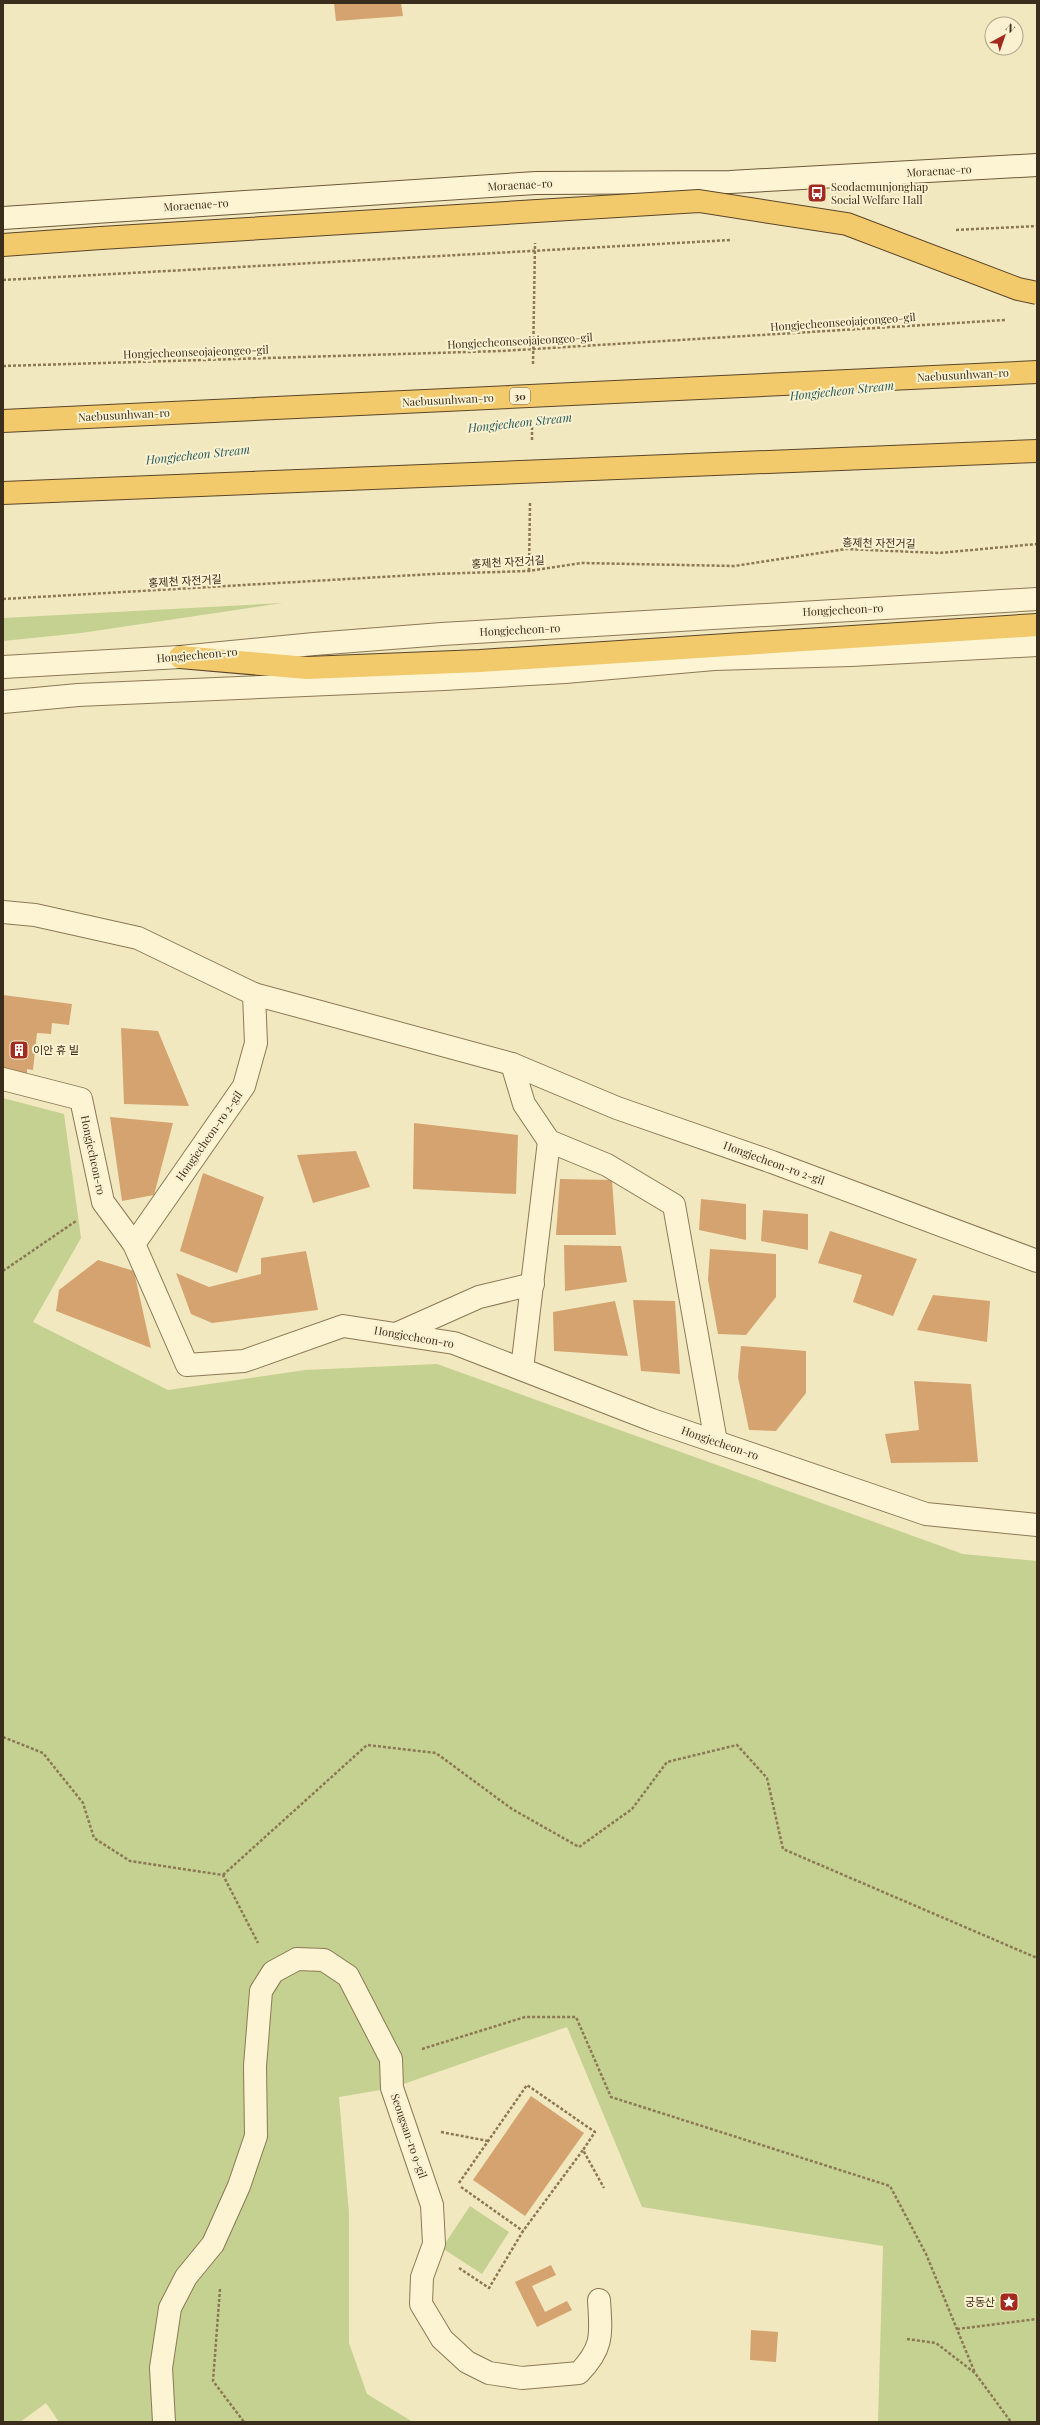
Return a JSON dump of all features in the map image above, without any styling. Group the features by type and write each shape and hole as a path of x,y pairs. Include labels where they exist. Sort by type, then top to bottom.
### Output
{"highway":[{"path":"3,244 699,201 847,224 1018,289 1037,293"},
{"name":"Naebusunhwan-ro","path":"3,421 1037,372"},
{"path":"3,493 1037,451"},
{"path":"180,657 308,668 480,661 1037,625"}],"street":[{"name":"Moraenae-ro","path":"3,218 536,183 730,182 1037,165"},
{"name":"Hongjecheon-ro","path":"3,668 180,657 314,644 434,635 1037,599"},
{"path":"3,702 78,695 565,672 714,659 851,656 1037,645"},
{"name":"Hongjecheon-ro 2-gil","path":"3,912 35,915 138,938 254,994 512,1064 617,1108 772,1162 1037,1260"},
{"name":"Hongjecheon-ro 2-gil","path":"134,1244 244,1086 256,1043 254,994"},
{"path":"512,1064 524,1104 549,1142 606,1165 674,1205 716,1442"},
{"name":"Hongjecheon-ro","path":"3,1079 81,1099 103,1202 134,1244 187,1365 244,1361 343,1326 454,1343 716,1442 926,1514 1037,1526"},
{"path":"522,1369 549,1142"},
{"path":"396,1334 479,1297 533,1284"},
{"name":"Seongsan-ro 9-gil","path":"164,2422 161,2368 170,2308 186,2277 213,2244 239,2186 256,2136 255,2066 261,1991 273,1972 297,1959 324,1960 348,1976 391,2059 392,2088 432,2205 434,2244 422,2277 421,2304 442,2339 467,2362 489,2373 522,2378 578,2373 592,2360 601,2336 599,2300"}],"path":[{"path":"949,230 1037,226"},
{"path":"3,280 734,240"},
{"name":"Hongjecheonseojajeongeo-gil","path":"3,366 501,351 1007,320"},
{"name":"홍제천 자전거길","path":"3,600 433,574 529,571 581,563 734,566 846,549 940,553 1037,544"},
{"path":"3,1271 103,1202"},
{"path":"3,1737 43,1753 83,1804 94,1838 130,1861 223,1875"},
{"path":"223,1875 367,1745 436,1753 512,1809 579,1847 632,1809 667,1762 737,1745 767,1778 783,1849 1037,1958"},
{"path":"223,1875 273,1972"},
{"path":"391,2059 525,2017 576,2017 611,2096 890,2186 926,2254 975,2373 1011,2422"},
{"path":"432,2250 489,2288 524,2231 595,2132 527,2085 457,2185 524,2231"},
{"path":"405,2125 488,2141"},
{"path":"583,2150 604,2188"},
{"path":"220,2287 213,2381 244,2422"},
{"path":"957,2329 1037,2319"},
{"path":"907,2339 936,2342 975,2373"}],"green space":[{"path":"283,603 81,633 3,641 3,618"},
{"path":"3,1098 64,1114 81,1238 33,1322 168,1390 305,1370 437,1364 963,1554 1037,1561 1037,2422 878,2422 883,2246 642,2207 567,2027 392,2088 339,2097 349,2213 349,2343 367,2394 413,2422 59,2422 46,2403 20,2422 3,2422"},
{"path":"470,2206 509,2232 482,2274 442,2248"}],"pier":[{"path":"1037,343 1037,453 523,483 45,526 3,526 3,403 526,385"}],"building":[{"path":"334,3 401,3 403,16 336,21"},
{"name":"이안 휴 빌","path":"3,995 72,1004 69,1025 52,1023 51,1034 37,1033 33,1070 27,1069 27,1074 3,1071"},
{"path":"121,1028 158,1031 189,1106 124,1104"},
{"path":"110,1117 173,1123 154,1195 122,1201"},
{"path":"414,1123 518,1135 516,1194 413,1189"},
{"path":"356,1151 370,1187 313,1203 297,1155"},
{"path":"203,1173 264,1197 237,1273 180,1251"},
{"path":"560,1179 612,1180 616,1235 556,1235"},
{"path":"701,1199 746,1204 746,1240 699,1230"},
{"path":"763,1210 808,1214 808,1250 761,1241"},
{"path":"830,1231 917,1259 893,1316 853,1302 862,1275 818,1263"},
{"path":"564,1245 621,1246 627,1282 565,1291"},
{"path":"710,1249 776,1254 776,1297 746,1335 718,1334 708,1280"},
{"path":"306,1251 318,1310 212,1323 191,1314 176,1273 209,1287 261,1274 261,1258"},
{"path":"98,1260 134,1271 151,1348 56,1311 59,1290"},
{"path":"933,1295 990,1301 987,1342 917,1330"},
{"path":"633,1300 675,1301 680,1374 641,1371"},
{"path":"615,1301 628,1356 554,1351 553,1312"},
{"path":"741,1346 806,1351 806,1393 776,1431 749,1430 738,1377"},
{"path":"914,1381 971,1384 978,1462 891,1463 885,1434 919,1430"},
{"path":"531,2096 584,2133 525,2216 473,2180"},
{"path":"551,2265 556,2275 532,2286 545,2312 567,2301 572,2310 537,2327 515,2282"},
{"path":"751,2330 778,2332 776,2362 750,2360"}],"place":[{"name":"Seodaemunjonghap Social Welfare Hall","path":"817,193"},
{"name":"이안 휴 빌","path":"19,1050"},
{"name":"궁동산","path":"1009,2302"}],"water label":[{"name":"Hongjecheon Stream","path":"842,391"},
{"name":"Hongjecheon Stream","path":"520,423"},
{"name":"Hongjecheon Stream","path":"198,455"}]}
